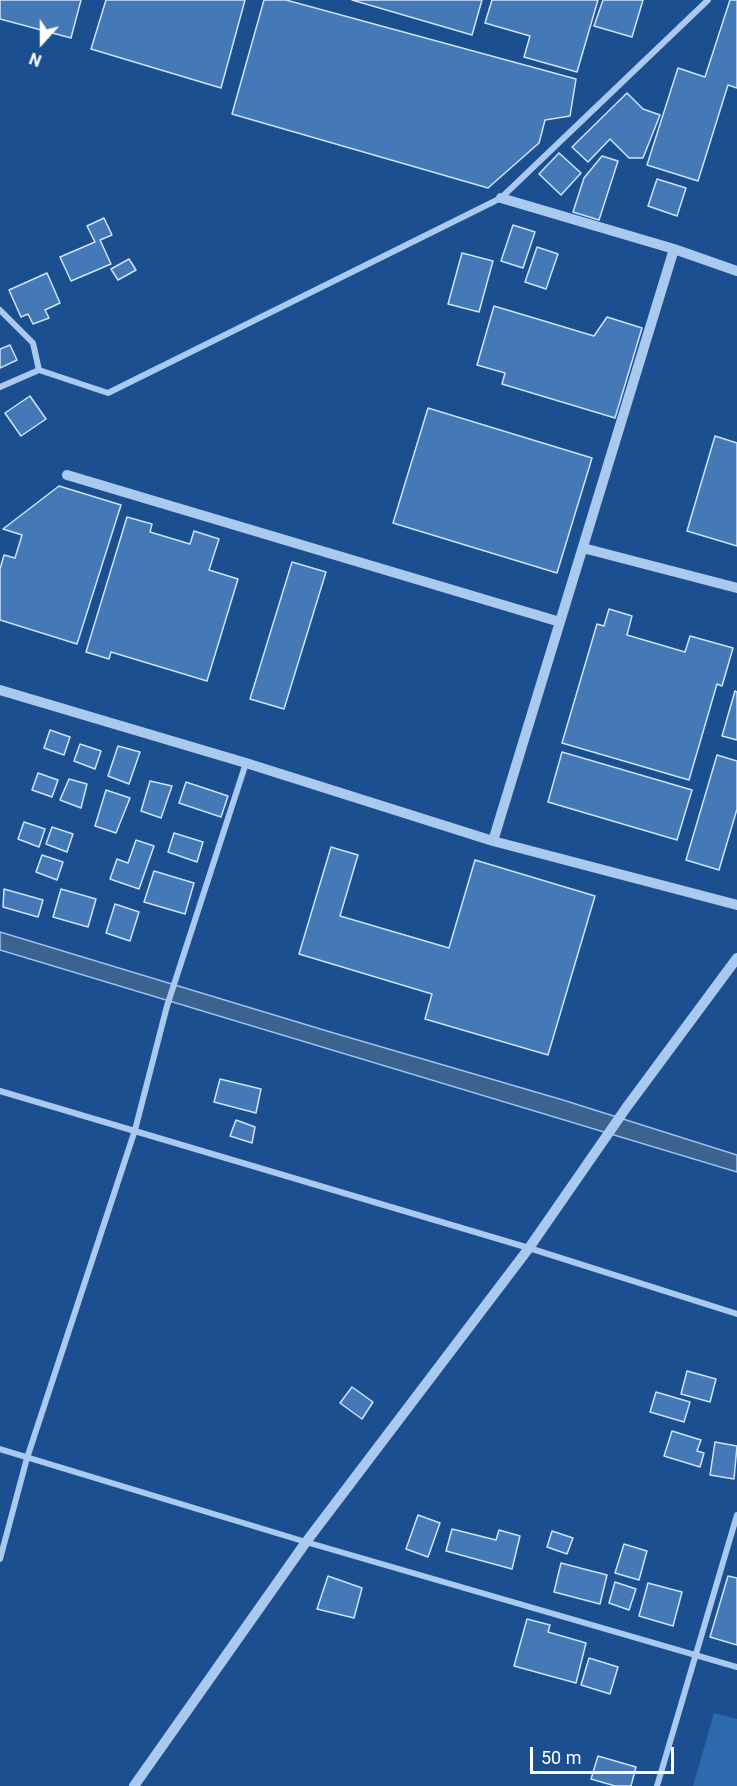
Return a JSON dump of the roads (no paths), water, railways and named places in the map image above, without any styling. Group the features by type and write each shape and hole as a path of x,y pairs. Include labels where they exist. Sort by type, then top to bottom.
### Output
{"street":[{"path":"0,387 39,370 108,393 501,198 708,0"},
{"path":"501,198 674,249 737,271"},
{"path":"493,842 674,249"},
{"path":"0,310 33,343 39,370"},
{"path":"67,475 560,622"},
{"path":"583,548 737,588"},
{"path":"0,690 246,763 493,842 737,905"},
{"path":"0,1559 27,1458 135,1130 167,1005 246,763"},
{"path":"134,1786 306,1542 529,1248 626,1108 737,958"},
{"path":"0,1091 529,1248 737,1314"},
{"path":"0,1449 306,1542 737,1667"},
{"path":"657,1786 737,1515"}]}
